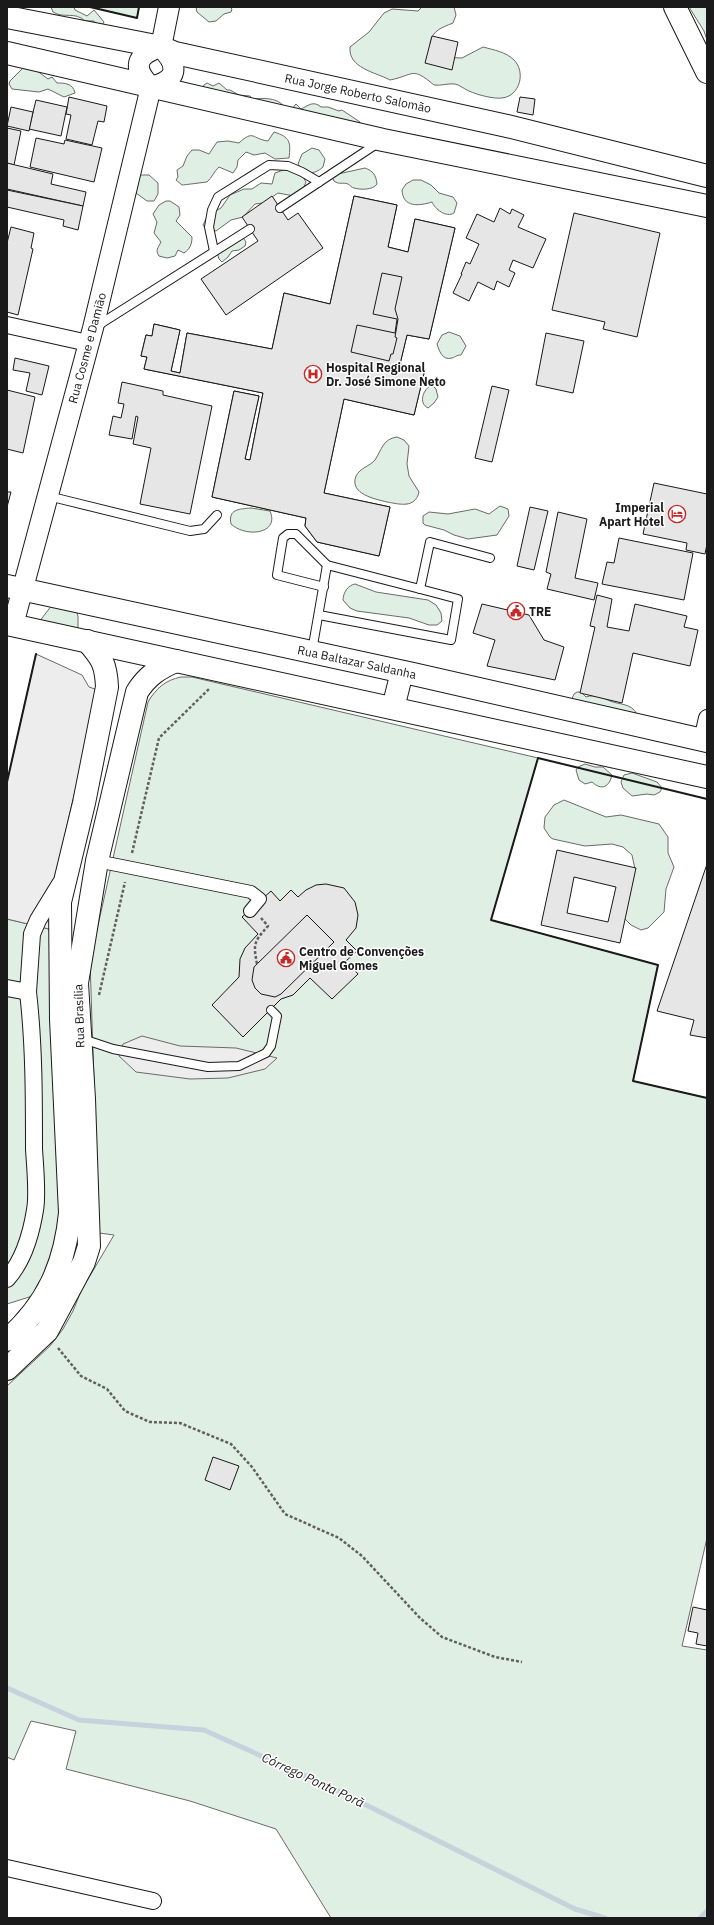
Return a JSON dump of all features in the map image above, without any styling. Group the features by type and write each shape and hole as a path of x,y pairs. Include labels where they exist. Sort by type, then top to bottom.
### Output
{"main road":[{"path":"675,7 707,72"},
{"name":"Rua Jorge Roberto Salomão","path":"7,17 161,47 175,53 508,126 707,176"},
{"path":"7,53 121,78 151,87 383,140 707,206"},
{"path":"14,606 87,641 707,777"},
{"name":"Rua Baltazar Saldanha","path":"14,606 312,652 704,740"},
{"name":"Rua Brasília","path":"7,1340 21,1328 38,1306 61,1264 68,1237 70,1213 61,1019 60,902 84,803 107,688 106,671 103,661 87,641"},
{"name":"Rua Brasília","path":"7,1369 47,1331 84,1262 89,1246 77,983 97,860 137,692 148,678 160,668 176,661"},
{"path":"393,708 402,672"}],"street":[{"path":"161,47 144,54 139,63 140,74 151,87 165,83 173,74 173,64 161,47 169,7"},
{"name":"Rua Cosme e Damião","path":"14,606 48,496 90,336 151,87"},
{"path":"7,325 90,336"},
{"path":"704,740 707,718"},
{"path":"84,803 109,809"},
{"path":"97,860 251,892 260,899 250,911"},
{"path":"7,1279 21,1258 31,1232 36,1208 34,1078 32,1025 28,992 32,934 38,920 67,873"},
{"path":"7,988 28,992"},
{"path":"7,1868 153,1901"}],"lane":[{"path":"280,208 383,140"},
{"path":"214,251 209,227 212,210 218,197 269,165 288,166 302,172 318,182"},
{"path":"90,336 214,251 250,229"},
{"path":"48,496 190,531 204,529 217,515"},
{"path":"319,615 451,640 458,599 327,565 296,534 288,534 283,538 277,575 324,587"},
{"path":"420,589 430,542 490,558"},
{"path":"312,652 327,565"},
{"path":"80,1038 113,1049 208,1067 239,1066 266,1052 272,1046 277,1016 270,1010"}],"path":[{"path":"98,996 159,738 208,689 216,690"},
{"path":"257,964 254,947 259,937 268,926 251,907 260,899"},
{"path":"47,1331 62,1356 81,1376 107,1389 124,1411 150,1422 180,1423 231,1444 252,1467 285,1514 339,1538 362,1556 420,1618 442,1637 495,1657 522,1662"}],"green space":[{"path":"51,7 74,7 75,10 87,16 94,10 104,22 102,26 97,26 94,21 85,21 77,16 57,14 53,12"},
{"path":"90,7 139,7 137,18"},
{"path":"196,7 230,7 232,9 231,12 224,14 216,21 209,22 197,12"},
{"path":"422,7 454,7 456,15 453,23 435,32 431,39 430,43 439,57 462,58 483,47 496,50 511,57 518,65 520,71 519,83 513,93 502,98 490,97 467,90 455,84 434,85 427,79 417,74 409,74 390,80 358,65 353,60 350,47 369,32 384,13 392,9 418,11"},
{"path":"689,7 707,7 707,40 704,31"},
{"path":"25,66 36,70 48,79 52,77 57,83 70,85 75,93 64,97 48,89 39,92 12,89 9,84 10,81"},
{"path":"207,83 213,86 219,83 227,90 239,95 250,96 252,99 275,100 282,104 285,108 202,88"},
{"path":"296,104 301,109 308,105 315,104 339,111 342,110 360,122 360,126 291,110"},
{"path":"274,132 283,136 288,141 290,148 289,158 275,159 265,153 254,155 246,152 238,160 237,167 233,173 219,167 207,182 182,185 176,180 178,177 177,170 183,166 187,156 192,150 199,150 209,154 217,142 228,141 239,143 248,136 253,136 268,141"},
{"path":"312,148 319,150 325,159 323,167 320,170 310,173 301,168 298,164 302,154"},
{"path":"365,168 370,170 375,176 377,184 373,187 357,189 348,184 336,182 332,177 338,174"},
{"path":"286,169 303,177 306,182 303,189 294,196 278,193 263,203 255,204 243,217 231,220 216,231 205,228 203,225 208,215 221,208 230,195 244,189 252,189 261,183 272,184 275,173"},
{"path":"138,175 149,175 158,183 158,194 154,201 147,201 136,193"},
{"path":"413,180 421,180 431,185 439,193 453,197 457,203 454,213 444,214 432,202 417,205 409,203 405,200 402,190 406,184"},
{"path":"166,201 170,201 179,207 180,215 176,221 192,237 192,242 188,250 184,253 178,250 175,256 167,258 159,256 157,252 161,242 154,233 157,222 153,214 159,205"},
{"path":"242,236 246,242 245,246 239,250 232,251 222,262 219,259 217,252"},
{"path":"449,332 460,336 466,346 461,355 449,359 443,356 437,344 442,335"},
{"path":"432,385 436,389 438,397 428,408 422,400 426,390"},
{"path":"397,437 404,440 409,446 407,464 409,476 419,492 414,501 406,504 396,504 364,495 356,487 355,482 358,473 375,460 386,442"},
{"path":"500,506 508,509 509,516 497,535 468,539 425,525 423,523 423,516 429,512 448,514 475,509 489,514"},
{"path":"251,508 270,511 272,519 270,525 266,529 253,532 245,531 231,524 231,515 235,511"},
{"path":"355,584 376,592 428,600 436,605 441,613 442,621 437,625 429,625 409,618 357,611 350,608 343,600 346,590"},
{"path":"52,605 76,611 78,616 78,629 39,622"},
{"path":"181,677 192,677 538,758 491,920 658,965 633,1081 707,1098 707,1538 682,1646 707,1650 707,1918 331,1918 276,1829 190,1801 66,1769 76,1731 31,1721 14,1760 7,1757 7,1386 50,1346 63,1329 73,1311 81,1291 114,1235 99,1233 90,961 148,702 162,685"},
{"path":"581,692 586,697 598,696 628,706 635,710 637,714 571,701 574,694"},
{"path":"585,764 595,767 603,767 612,775 607,785 602,787 592,782 585,784 579,780 576,770 578,767"},
{"path":"632,773 657,782 662,788 660,792 654,795 647,794 632,796 623,788 621,782 624,775"},
{"path":"564,800 606,817 621,815 659,824 668,837 668,853 674,867 666,889 664,912 648,928 641,930 631,925 624,918 635,869 632,855 623,847 612,844 585,846 553,839 544,828 545,817 554,805"},
{"path":"7,919 53,930 65,1204 42,1293 7,1304"}],"shaded area":[{"path":"36,654 82,675 89,687 98,690 53,887 53,930 7,919 7,782"},
{"path":"142,1036 180,1046 236,1048 277,1058 265,1069 228,1078 190,1079 136,1072 119,1056 123,1044"}],"building":[{"path":"432,36 458,42 452,70 425,63"},
{"path":"69,97 107,106 104,122 98,121 92,145 66,139 71,115 66,114"},
{"path":"520,97 535,99 533,115 517,112"},
{"path":"36,100 67,107 61,136 29,129"},
{"path":"11,107 33,112 29,131 7,126"},
{"path":"7,128 21,131 14,165 7,163"},
{"path":"36,138 64,144 65,140 102,148 94,182 30,167"},
{"path":"7,163 53,174 51,184 86,192 83,206 7,189"},
{"path":"7,190 83,206 78,230 63,226 64,220 7,207"},
{"path":"272,196 288,220 298,213 323,248 226,315 201,279 258,241 242,217"},
{"path":"354,196 397,205 388,247 408,252 415,219 455,228 429,339 407,335 400,364 425,369 414,415 344,399 324,493 390,507 379,556 317,542 305,526 306,518 212,497 234,391 259,396 245,459 250,460 263,393 144,369 147,357 141,356 146,335 152,336 154,324 180,330 171,371 180,373 187,333 272,349 284,293 330,304","holes":["270,382 296,388 279,467 262,463 274,395 268,394"]},
{"path":"354,196 397,205 388,247 408,252 415,219 455,228 429,339 407,335 400,364 425,369 414,415 344,399 324,493 390,507 379,556 317,542 305,526 306,518 212,497 234,391 259,396 245,459 250,460 263,393 144,369 147,357 141,356 146,335 152,336 154,324 180,330 171,371 180,373 187,333 272,349 284,293 330,304"},
{"path":"500,208 510,214 512,209 524,215 518,227 546,239 533,268 513,260 509,270 515,273 509,287 497,281 494,290 478,282 469,301 453,293 466,262 470,264 479,244 466,238 477,214 494,222"},
{"path":"574,213 660,233 637,337 603,329 605,322 552,310"},
{"path":"11,227 34,233 31,248 33,249 18,315 7,312 7,243"},
{"path":"382,273 402,277 395,309 398,319 395,337 397,338 393,354 391,354 389,361 351,352 357,325 395,333 397,319 373,314"},
{"path":"546,333 584,341 573,393 536,385"},
{"path":"15,358 49,366 42,395 26,391 30,373 13,370"},
{"path":"122,382 163,391 163,395 212,406 190,514 140,504 151,448 133,444 138,417 136,416 132,439 109,435 113,416 121,418 124,404 118,403"},
{"path":"492,386 509,390 492,462 475,458"},
{"path":"7,390 35,397 23,453 7,449"},
{"name":"Imperial Apart Hotel","path":"654,483 707,494 707,544 705,554 686,550 687,543 643,534"},
{"path":"7,492 11,492 7,507"},
{"path":"530,507 548,511 534,570 517,566"},
{"path":"558,512 587,519 575,578 598,583 594,600 547,589 551,574 546,572"},
{"path":"619,538 693,553 684,600 602,584 607,562 614,563"},
{"path":"597,595 612,599 607,627 629,631 635,604 687,616 684,627 698,630 690,666 633,653 622,703 580,693 595,627 590,626"},
{"path":"482,604 529,615 544,640 564,647 555,680 487,666 495,640 473,633"},
{"path":"557,850 636,868 620,943 541,925","holes":["574,877 616,887 608,922 567,913"]},
{"path":"707,864 707,1038 690,1035 694,1020 657,1011"},
{"path":"326,884 344,888 355,902 358,915 356,928 346,940 357,951 346,961 358,974 332,999 310,978 293,995 281,999 243,1037 212,1005 239,977 240,959 245,948 258,934 242,917 271,891 280,901 291,890 298,897 306,890 316,885"},
{"path":"307,915 334,942 281,994 275,997 261,994 255,988 252,980 254,967"},
{"path":"213,1457 239,1466 230,1490 205,1480"},
{"path":"693,1607 707,1610 707,1646 696,1644 698,1633 688,1631"}],"waterway":[{"name":"Córrego Ponta Porã","path":"7,1688 79,1720 204,1730 332,1788 575,1909 605,1918"},
{"name":"Córrego Ponta Porã","path":"700,1918 707,1911"}],"wall":[{"path":"90,7 137,18 139,7"},
{"path":"7,782 36,654"},
{"path":"707,799 538,758 491,920 658,965 633,1081 707,1098"}],"place":[{"name":"Hospital Regional Dr. José Simone Neto","path":"313,374"},
{"name":"Imperial Apart Hotel","path":"677,514"},
{"name":"TRE","path":"516,611"},
{"name":"Centro de Convenções Miguel Gomes","path":"286,958"}]}
